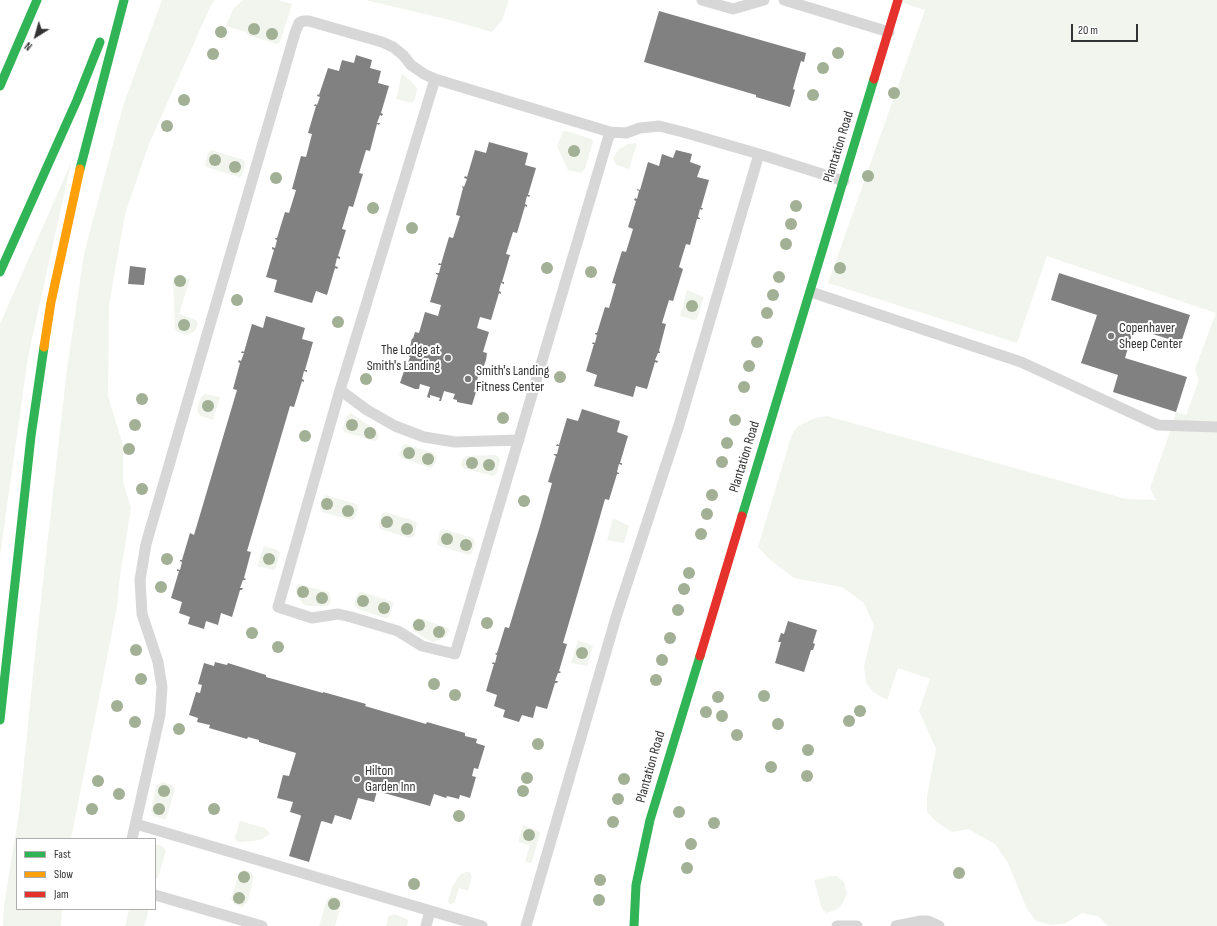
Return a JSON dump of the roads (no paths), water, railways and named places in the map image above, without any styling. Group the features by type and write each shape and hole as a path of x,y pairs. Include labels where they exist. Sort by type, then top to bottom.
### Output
{"main road":[{"path":"0,86 37,0"},
{"path":"109,21 117,0"},
{"path":"0,720 31,436 51,302 84,150 124,0"},
{"name":"Plantation Road","path":"634,926 636,885 650,820 811,292 898,0"},
{"path":"0,272 77,100 103,36"}],"lane":[{"path":"702,0 733,9 764,0"},
{"path":"784,0 889,32"},
{"path":"132,838 160,715 162,687 158,662 142,614 140,580 146,544 297,27 303,21 309,21 382,42 393,47 403,55 411,65 424,74 436,79 610,132 626,133 640,128 659,126 759,154 844,181"},
{"path":"436,79 340,390 278,607 312,618 338,614 351,617 398,631 422,646 455,654 610,132"},
{"path":"526,926 620,607 679,425 759,154"},
{"path":"811,292 1021,362 1158,425 1217,427"},
{"path":"340,390 367,410 395,426 424,436 455,442 519,440"},
{"path":"136,824 482,926"},
{"path":"156,895 262,926"},
{"path":"426,926 430,911"},
{"path":"896,926 928,921 939,926"},
{"path":"837,926 857,926"}],"place":[{"name":"Copenhaver Sheep Center","path":"1111,336"},
{"name":"The Lodge at Smith's Landing","path":"448,358"},
{"name":"Smith's Landing Fitness Center","path":"468,379"},
{"name":"Hilton Garden Inn","path":"357,779"}]}
